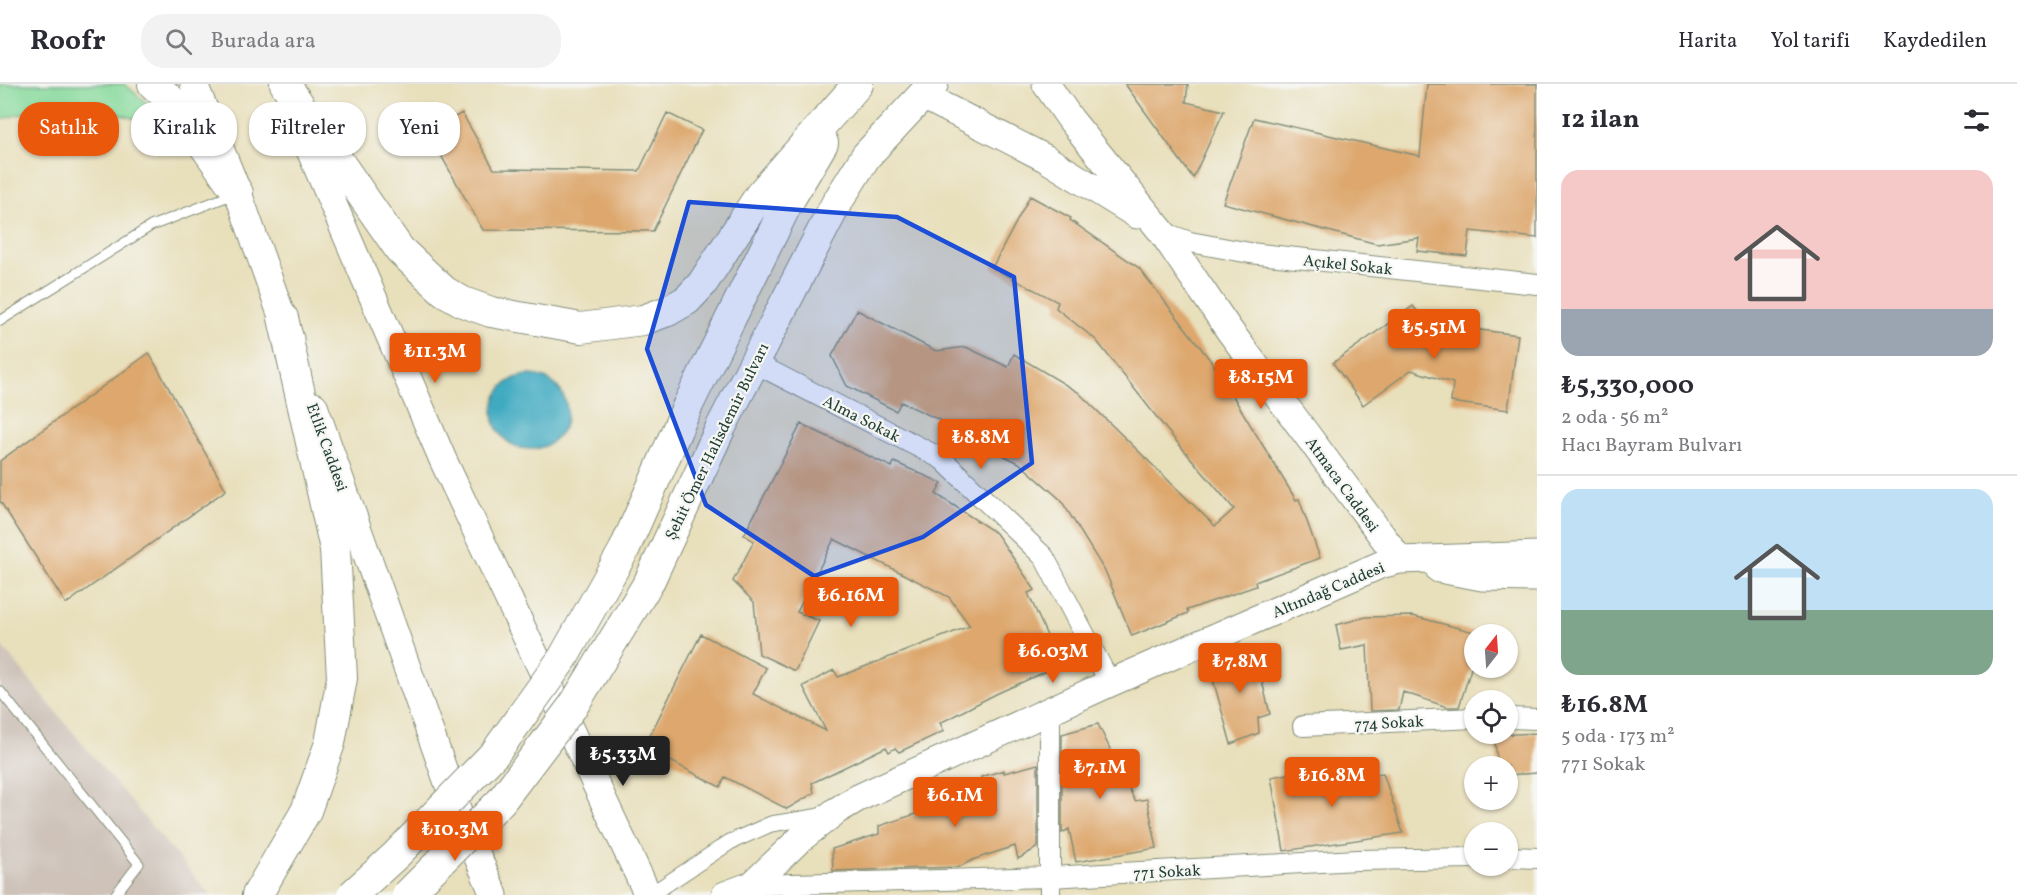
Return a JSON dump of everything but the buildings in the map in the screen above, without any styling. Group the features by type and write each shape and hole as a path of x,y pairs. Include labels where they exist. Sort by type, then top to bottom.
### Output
{"main road":[{"path":"153,84 173,102 238,193"},
{"name":"Etlik Caddesi","path":"194,84 238,193 458,811 494,895"},
{"path":"283,84 400,250 444,291 463,302 491,312 582,328 643,320 668,311 687,300 702,284 760,195 858,84"},
{"path":"283,84 443,460 649,895"},
{"path":"352,895 396,855 495,753 563,658 624,550 688,405 787,204 826,137 863,84"},
{"name":"Atmaca Caddesi","path":"1046,84 1071,120 1162,232 1229,330 1400,560"},
{"name":"Atmaca Caddesi","path":"927,90 1045,158 1162,232"},
{"name":"Şehit Ömer Halisdemir Bulvarı","path":"407,895 501,801 573,706 649,582 753,362 842,194 866,156 927,90"},
{"path":"257,895 306,811 330,743 342,678 335,549 283,318"},
{"name":"Altındağ Caddesi","path":"725,895 751,890 800,839 830,815 880,787 1110,682 1355,576 1400,560 1537,555"},
{"name":"Altındağ Caddesi","path":"1400,560 1482,577 1537,578"}],"street":[{"name":"Açıkel Sokak","path":"1162,232 1190,242 1250,253 1537,284"},
{"name":"Alma Sokak","path":"753,362 942,459 1044,557 1110,682"},
{"path":"1050,711 1050,886"},
{"name":"774 Sokak","path":"1303,726 1464,718"},
{"path":"1518,718 1537,719"},
{"path":"649,895 730,842 771,824 830,815"},
{"path":"1518,857 1537,858"},
{"name":"771 Sokak","path":"751,890 1050,886 1357,860 1464,858"}],"lane":[{"path":"0,321 151,226 238,193"},
{"path":"0,691 139,864 115,895"}],"highlighted area":[{"path":"689,202 897,217 1014,277 1032,463 923,537 814,576 706,505 647,349"}],"shaded area":[{"path":"0,644 96,760 210,895 0,895"}],"green space":[{"path":"0,84 124,84 146,102 131,102 131,118 119,115 119,102 18,102 18,114 0,120"}],"water":[{"path":"530,375 551,381 561,391 567,412 561,433 551,443 530,449 509,443 499,433 493,412 499,391 509,381"}]}
